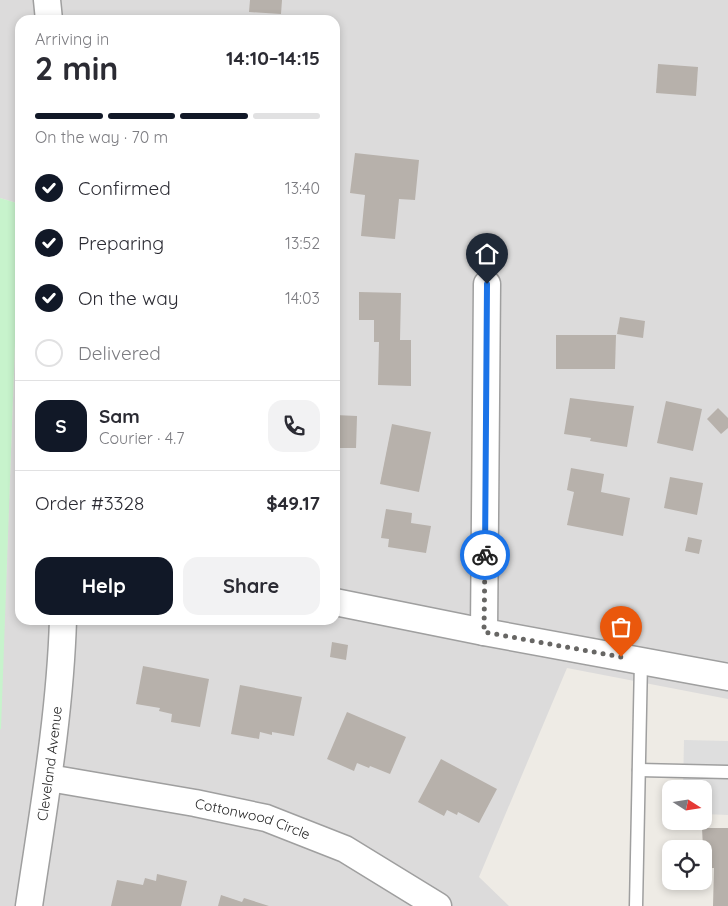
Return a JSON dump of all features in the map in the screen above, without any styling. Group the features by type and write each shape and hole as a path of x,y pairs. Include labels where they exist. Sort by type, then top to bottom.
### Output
{"street":[{"path":"47,0 48,15"},
{"path":"484,632 487,284"},
{"path":"340,603 484,632 728,677"},
{"name":"Cleveland Avenue","path":"29,906 49,778 62,662 63,625"},
{"name":"Cottonwood Circle","path":"49,778 195,803 266,818 346,849 438,906"}],"lane":[{"path":"636,906 641,661"},
{"path":"639,770 728,772"}],"shaded area":[{"path":"0,0 728,0 728,699 567,668 479,877 509,906 0,906 0,729 15,350 15,625 340,625 340,15 15,15 15,202 0,198"},
{"path":"684,740 728,741 728,815 712,814 712,780 683,780"}],"green space":[{"path":"0,198 15,202 15,342 0,729"}],"building":[{"path":"250,0 282,0 281,14 249,12"},
{"path":"658,64 698,67 696,96 656,93"},
{"path":"355,153 419,160 415,200 399,199 395,239 361,236 365,195 350,193"},
{"path":"359,292 401,293 400,340 411,340 411,386 378,385 379,342 374,342 374,320 359,320"},
{"path":"620,317 645,321 643,338 617,334"},
{"path":"556,335 616,335 615,369 556,369"},
{"path":"570,398 634,406 627,447 590,441 591,438 564,434"},
{"path":"666,401 702,409 693,451 657,443"},
{"path":"718,408 728,418 728,428 721,434 707,419"},
{"path":"340,415 357,416 356,448 340,448"},
{"path":"392,424 431,432 419,492 380,484"},
{"path":"571,468 604,474 601,492 630,498 623,536 567,525 574,492 567,490"},
{"path":"670,477 703,483 697,515 664,508"},
{"path":"386,509 412,513 411,523 431,526 426,553 388,547 389,539 381,538"},
{"path":"688,537 702,540 699,554 685,551"},
{"path":"332,642 348,645 346,660 330,657"},
{"path":"143,666 209,679 200,727 171,722 172,714 159,711 160,708 136,704"},
{"path":"240,685 302,697 294,736 272,732 272,735 260,732 259,739 231,734"},
{"path":"347,712 406,737 390,774 357,763 354,771 327,759"},
{"path":"441,759 497,789 479,823 458,812 457,815 447,810 444,816 418,802"},
{"path":"728,828 728,906 713,906 714,868 712,868 712,840 703,840 702,830"},
{"path":"157,874 187,881 181,906 111,906 117,880 143,885 145,878 156,881"},
{"path":"221,895 242,902 244,898 269,906 218,906"}],"way so far":[{"path":"485,555 484,632 621,657"}],"route":[{"path":"485,555 487,284"}]}
